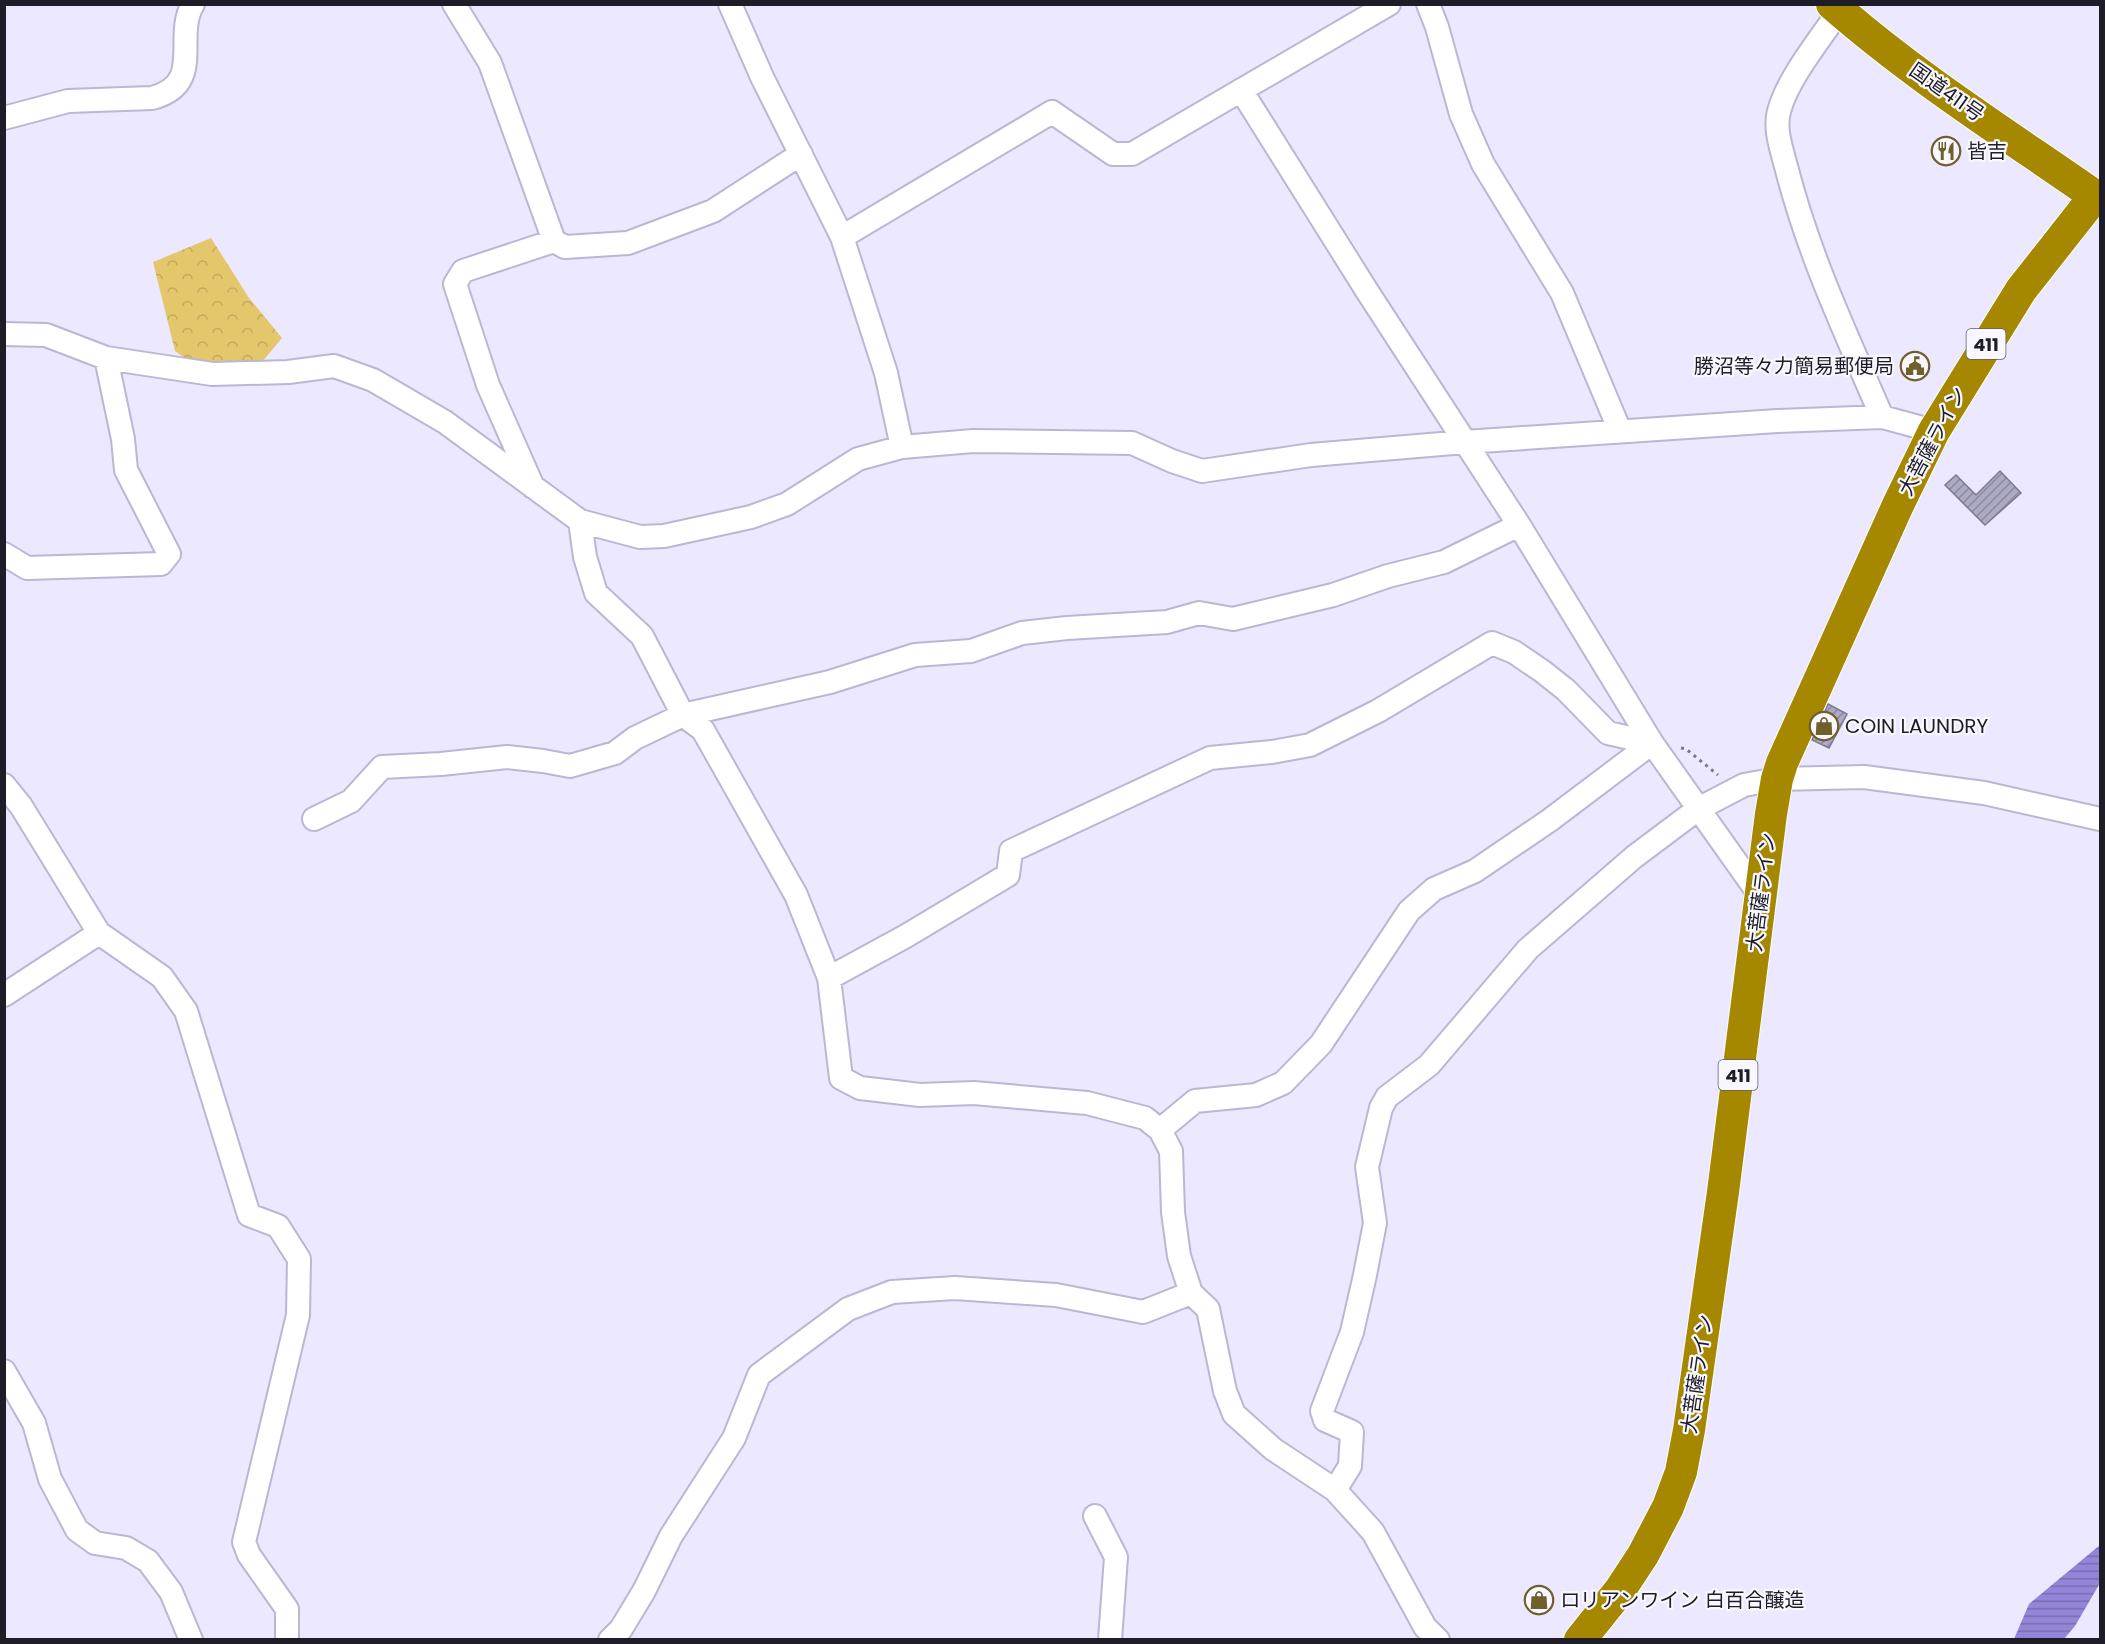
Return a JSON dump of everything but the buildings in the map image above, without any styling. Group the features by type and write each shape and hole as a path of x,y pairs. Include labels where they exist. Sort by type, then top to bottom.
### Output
{"highway":[{"name":"国道411号","path":"1836,8 1868,35 1938,86 2098,197"},
{"name":"大菩薩ライン","path":"1580,1640 1620,1590 1643,1555 1668,1507 1681,1472 1721,1203 1777,778 1782,763 1898,505 1934,431 2021,290 2098,197"}],"street":[{"path":"454,4 490,63 554,241"},
{"path":"730,4 762,77 842,237 886,373 902,447"},
{"path":"842,237 1052,112 1113,154 1132,154 1389,4"},
{"path":"1428,4 1461,114 1483,164 1562,293 1620,431"},
{"path":"4,118 68,101 152,98 165,95 174,87 185,68 186,29 190,5"},
{"path":"1836,8 1788,89 1779,110 1777,132 1796,206 1826,287 1882,417"},
{"path":"1242,90 1367,291 1519,525 1652,742 1761,897"},
{"path":"533,487 488,385 455,284 463,272 554,241 565,246 628,243 713,211 801,154"},
{"path":"4,334 46,335 106,358 212,374 288,372 334,366 373,380 445,422 580,521 640,537 664,536 751,518 787,504 858,459 902,447 973,441 1132,443 1172,461 1202,471 1311,455 1777,421 1882,417 1934,431"},
{"path":"4,554 27,568 161,564 169,554 126,470 123,439 106,358"},
{"path":"580,521 585,557 596,592 642,636 683,715 703,730 796,895 829,978 841,1078 860,1088 920,1095 974,1093 1087,1103 1145,1118 1160,1130 1171,1151 1173,1212 1179,1256 1191,1293 1208,1309 1225,1391 1234,1414 1273,1449 1335,1490 1373,1532 1425,1627 1438,1640"},
{"path":"314,819 351,801 382,767 507,757 570,766 615,753 635,738 683,715 831,682 915,654 971,651 1022,633 1067,628 1167,622 1199,614 1233,619 1333,595 1388,576 1444,562 1519,525"},
{"path":"829,978 906,936 1008,875 1011,852 1210,758 1272,752 1310,745 1378,711 1492,643 1514,652 1542,671 1566,690 1608,734 1652,742"},
{"path":"1160,1130 1195,1101 1256,1095 1283,1083 1321,1044 1409,911 1434,889 1475,871 1550,820 1652,742"},
{"path":"1335,1490 1350,1466 1352,1432 1325,1420 1322,1412 1352,1332 1375,1223 1367,1167 1381,1108 1387,1096 1429,1065 1528,949 1634,857 1698,809 1744,785 1777,778 1864,777 1984,793 2100,819"},
{"path":"4,785 21,806 99,933 162,977 186,1011 249,1215 278,1226 299,1258 298,1315 244,1542 249,1555 287,1609 287,1640"},
{"path":"4,994 99,933"},
{"path":"610,1640 621,1629 633,1610 671,1536 734,1437 759,1375 848,1309 892,1293 955,1288 1056,1295 1143,1312 1191,1293"},
{"path":"4,1371 34,1423 50,1479 77,1530 95,1543 126,1548 147,1561 171,1592 191,1640"},
{"path":"1095,1516 1116,1557 1110,1640"}],"path":[{"path":"1652,742 1686,748 1736,790"}],"green space":[{"path":"211,238 249,298 282,338 261,363 195,365 175,351 153,262"}],"shaded area":[{"path":"2100,1545 2100,1583 2075,1626 2064,1639 2014,1639 2029,1604"}],"place":[{"name":"皆吉","path":"1946,151"},
{"name":"勝沼等々力簡易郵便局","path":"1915,366"},
{"name":"COIN LAUNDRY","path":"1824,726"},
{"name":"ロリアンワイン 白百合醸造","path":"1539,1600"}]}
